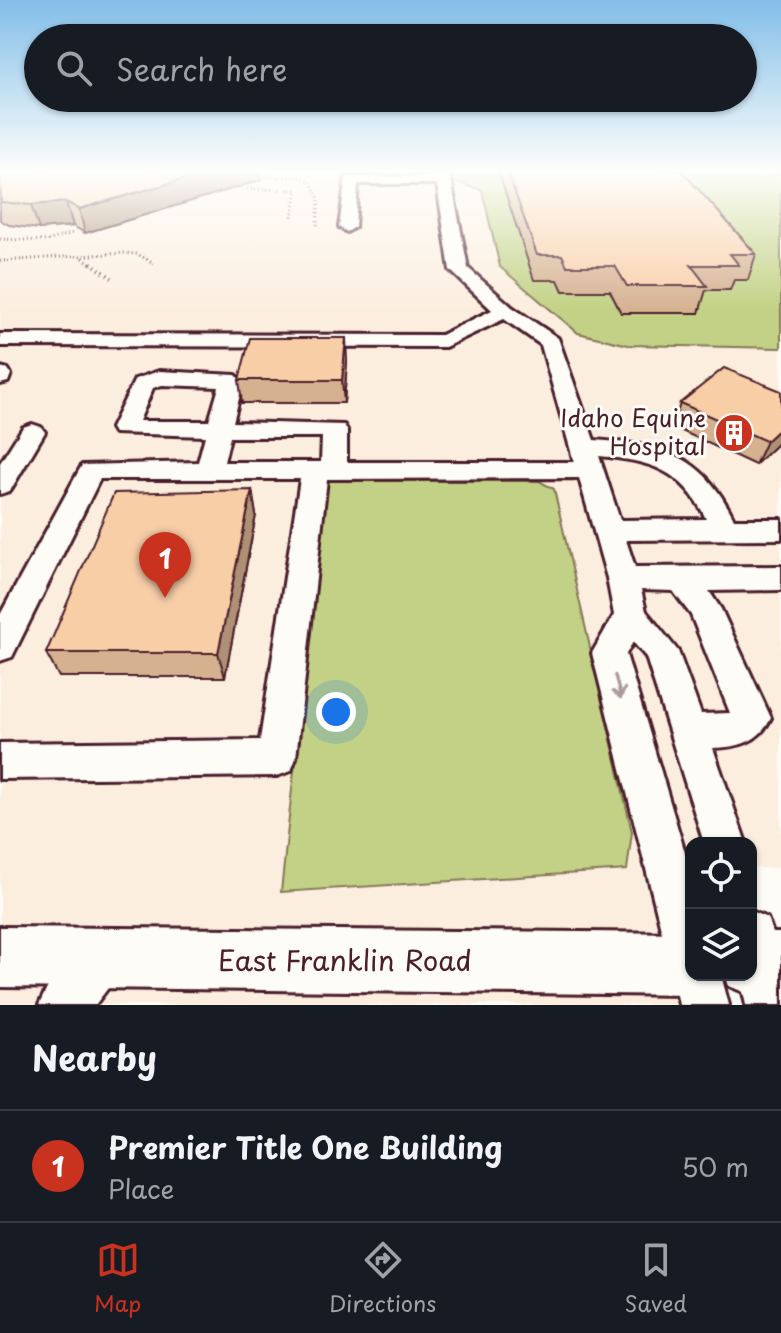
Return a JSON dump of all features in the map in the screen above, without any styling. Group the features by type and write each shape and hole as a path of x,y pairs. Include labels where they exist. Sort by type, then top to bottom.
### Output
{"main road":[{"name":"East Franklin Road","path":"0,957 685,964"}],"street":[{"path":"347,227 348,217"},
{"path":"450,217 459,270 505,311 551,342 623,578 631,616 661,651 723,837"},
{"path":"0,340 445,341 505,311"},
{"path":"0,761 277,758 324,470 335,430 219,429 209,471"},
{"path":"0,485 32,432"},
{"path":"0,647 91,471 324,470 585,458 641,452 672,464 704,488 725,529"},
{"path":"608,530 781,529"},
{"path":"623,578 781,578"},
{"path":"682,580 705,609 752,718 737,730 688,732"},
{"path":"631,616 609,653 685,931"},
{"path":"64,1005 101,958"},
{"path":"698,981 704,1005"}],"path":[{"path":"317,227 318,217"},
{"path":"0,239 47,241 73,233"},
{"path":"0,261 137,254 154,263"},
{"path":"79,256 112,278"}],"shaded area":[{"path":"0,217 781,217 781,868 757,868 757,837 685,837 685,868 649,868 685,1005 0,1005"}],"green space":[{"path":"488,217 781,217 781,348 628,345 578,333 500,267"},
{"path":"325,481 539,481 554,489 632,832 627,870 281,892"}],"building":[{"path":"524,217 723,217 756,254 730,254 739,265 691,265 707,286 627,286 615,266 567,266 562,255 537,255"},
{"path":"250,338 346,338 342,380 239,380"},
{"path":"724,368 781,391 781,427 766,441 680,403"},
{"path":"252,490 218,653 46,653 114,493"}],"place":[{"name":"Idaho Equine Hospital","path":"734,433"},
{"name":"Premier Title One Building","path":"165,598"}]}
